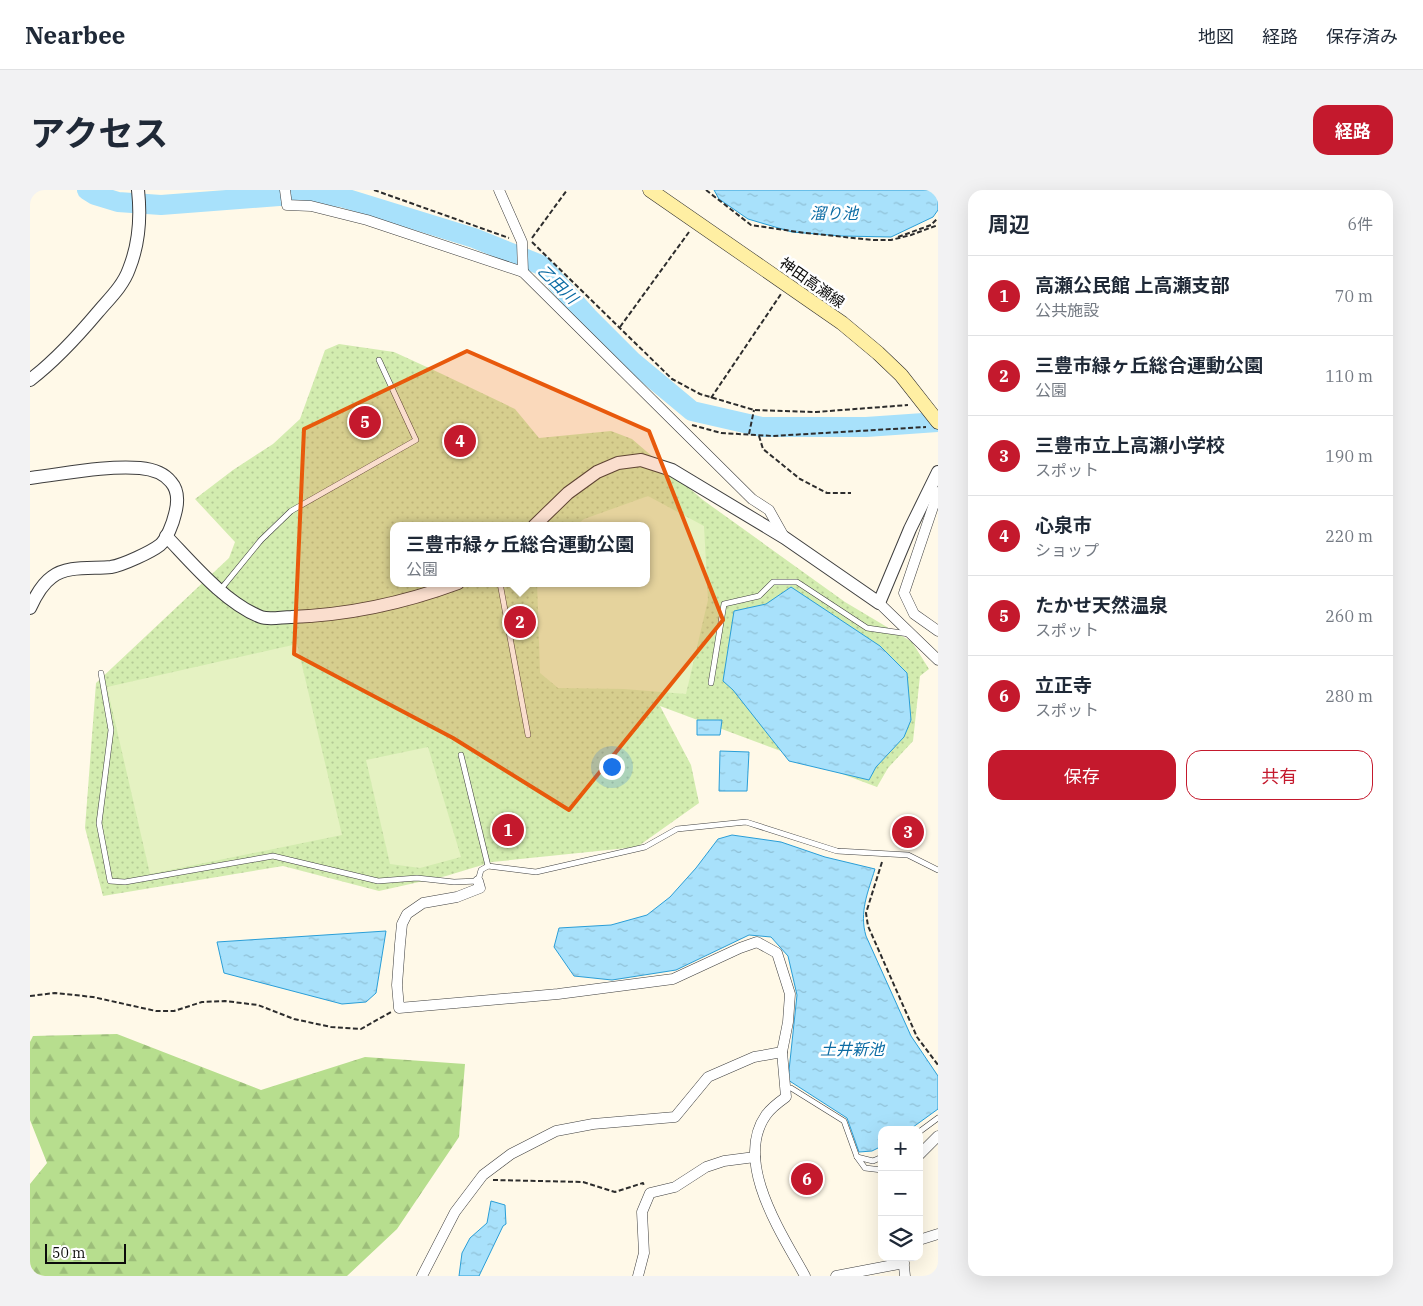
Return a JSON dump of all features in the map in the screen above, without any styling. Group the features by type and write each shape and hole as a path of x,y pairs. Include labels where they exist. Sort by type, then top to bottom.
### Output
{"main road":[{"name":"神田高瀬線","path":"650,190 842,323 878,353 900,375 924,404 933,424"}],"street":[{"path":"30,380 50,365 88,324 117,291 129,270 139,226 138,190"},
{"path":"285,190 287,205 311,206 367,220 523,272 752,499 769,510 785,538"},
{"path":"499,190 521,246 523,272"},
{"path":"538,522 568,494 597,472 618,463 641,460 672,470 785,538 879,604 938,660"},
{"path":"30,478 121,468 142,468 159,472 171,481 177,491 178,504 174,521 161,544 128,561 113,566 68,571 52,576 35,598 30,608"},
{"path":"879,604 910,529 938,472"},
{"path":"938,492 904,593 914,614 938,631"},
{"path":"166,536 199,571 236,604 263,618 315,616 354,611 424,596 448,587"},
{"path":"478,881 480,888 457,896 423,903 406,914 402,924 400,944 397,984 398,1008 558,994 673,979 757,942 777,953 790,994 788,1022 782,1052 786,1097 766,1114 758,1131 755,1157 757,1173 776,1222 805,1276"},
{"path":"422,1276 455,1212 483,1174 511,1154 556,1131 593,1124 675,1117 708,1076 754,1057 782,1052"},
{"path":"923,1151 938,1136"},
{"path":"638,1276 644,1253 642,1212 650,1193 675,1186 706,1167 724,1161 755,1157"},
{"path":"923,1239 938,1234"},
{"path":"836,1276 900,1261"},
{"path":"904,1261 905,1276"}],"lane":[{"path":"221,590 261,540 291,511 416,440 379,360"},
{"path":"711,683 724,604 759,596 773,582 797,582 867,628 912,634"},
{"path":"501,587 528,735"},
{"path":"101,673 111,730 98,823 110,881 125,882 273,856 378,881 417,878 454,882 478,881 481,870 488,866 536,872 645,848 677,829 746,822 837,851 908,855 938,870"},
{"path":"461,755 488,866"},
{"path":"785,1088 791,1088 844,1121 857,1157 866,1168 878,1170"},
{"path":"923,1129 938,1118"},
{"path":"857,1157 873,1162 878,1159"}],"path":[{"path":"374,190 521,246"},
{"path":"567,190 530,240 672,378 700,394 754,410 816,412 924,404"},
{"path":"706,190 751,225 874,240 891,240 938,225"},
{"path":"891,240 931,225 938,218"},
{"path":"620,327 696,222"},
{"path":"711,398 787,285"},
{"path":"748,435 754,410"},
{"path":"672,418 721,433 773,436 933,424"},
{"path":"759,435 764,449 800,479 827,493 850,493"},
{"path":"885,853 866,913 868,926 917,1037 938,1064"},
{"path":"30,996 55,993 84,996 156,1011 174,1011 202,1002 225,1001 258,1006 294,1019 331,1028 361,1029 398,1008"},
{"path":"483,1174 496,1181 583,1182 615,1192 642,1183 650,1193"}],"highlighted area":[{"path":"467,351 649,431 723,620 569,810 453,738 294,654 304,429"}],"green space":[{"path":"339,344 394,352 442,374 515,409 539,438 611,431 632,439 703,500 845,602 912,642 929,669 920,676 913,741 888,768 877,787 660,706 691,765 699,803 637,847 492,862 446,876 379,891 283,866 103,896 85,828 96,683 229,558 235,542 195,499 233,470 273,444 300,419 325,350"},
{"path":"648,496 704,526 708,600 686,694 624,689 558,688 540,673 537,587 650,587 650,522 580,522"},
{"path":"297,644 342,835 150,874 107,687"},
{"path":"428,747 461,857 420,868 390,864 366,760"},
{"path":"117,1034 261,1090 365,1057 465,1064 459,1137 397,1229 347,1276 30,1276 30,1184 47,1163 30,1120 30,1042 33,1036"}],"water":[{"name":"溜り池","path":"714,190 938,190 938,210 933,217 891,237 792,232 748,219 719,199"},
{"path":"791,587 880,646 907,673 911,720 904,737 876,767 869,780 789,761 733,690 723,681 734,611 766,604"},
{"path":"697,720 722,720 720,735 697,735"},
{"path":"720,751 749,752 747,791 719,791"},
{"name":"土井新池","path":"732,835 781,842 825,857 875,869 864,910 863,919 866,936 911,1036 938,1076 938,1109 915,1126 878,1126 878,1148 872,1151 859,1152 847,1118 788,1080 797,995 788,956 771,937 749,935 676,970 612,980 574,976 554,947 559,928 611,925 647,915 670,897 696,868 718,839"},
{"path":"386,931 376,993 366,1002 342,1004 224,973 217,942"},
{"path":"491,1201 505,1205 506,1224 503,1226 479,1276 459,1276 462,1253 470,1238 487,1223"}],"waterway":[{"name":"乙田川","path":"87,190 95,195 118,202 161,205 292,195 341,197 474,238 541,265 588,317 633,362 692,411 762,427 866,427 938,422"}],"place":[{"name":"たかせ天然温泉","path":"365,422"},
{"name":"心泉市","path":"460,441"},
{"name":"三豊市緑ヶ丘総合運動公園","path":"520,622"},
{"name":"高瀬公民館 上高瀬支部","path":"508,830"},
{"name":"三豊市立上高瀬小学校","path":"908,832"},
{"name":"立正寺","path":"807,1179"}]}
